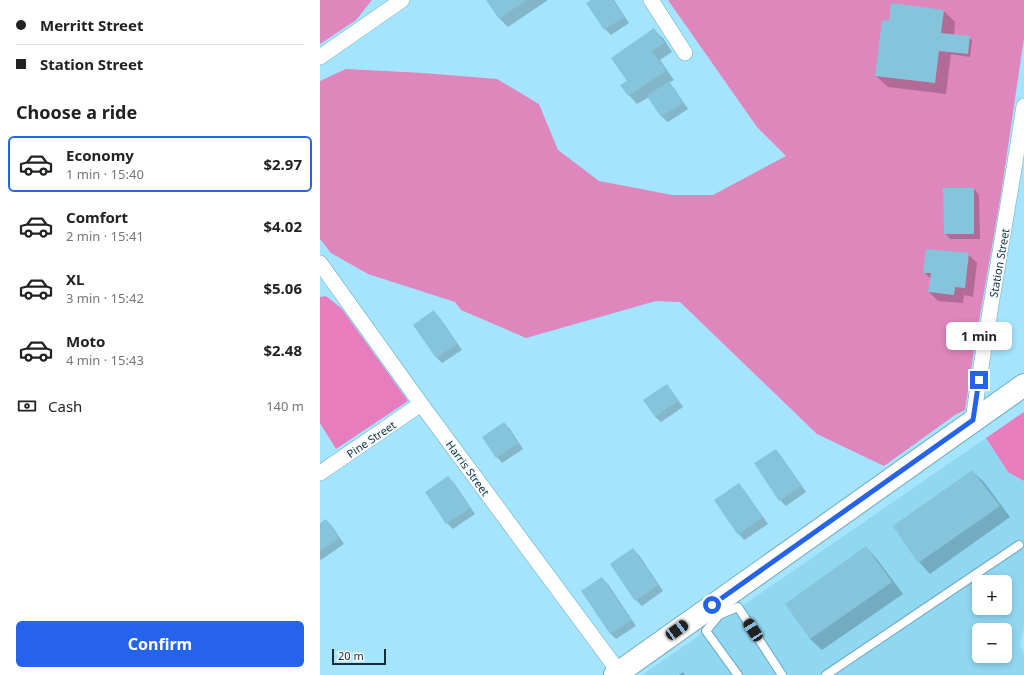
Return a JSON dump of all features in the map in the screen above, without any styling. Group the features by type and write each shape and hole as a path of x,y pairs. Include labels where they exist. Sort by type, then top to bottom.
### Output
{"street":[{"path":"320,57 402,0"},
{"path":"651,0 685,53"},
{"name":"Station Street","path":"973,420 1024,106"},
{"name":"Harris Street","path":"320,263 617,674"},
{"path":"617,674 715,610 973,420 1024,385"},
{"name":"Pine Street","path":"320,473 421,404"}],"lane":[{"path":"826,675 1019,545"},
{"path":"738,675 706,630 715,610 738,607 782,675"}],"shaded area":[{"path":"320,0 372,0 356,20 320,44"},
{"path":"668,0 1024,0 1024,38 1001,194 965,410 955,415 884,466 817,434 680,302 656,301 526,338 461,310 455,302 368,274 331,253 320,239 320,81 346,69 497,79 539,104 558,150 599,181 672,195 713,195 786,156 757,127"},
{"path":"326,296 342,309 408,401 336,449 320,423 320,297"},
{"path":"1024,412 1024,481 1008,472 986,438"},
{"path":"986,438 1008,472 1024,481 1024,627 1020,643 1024,656 1024,675 642,675"}],"building":[{"path":"486,0 526,0 499,19"},
{"path":"591,0 613,0 624,17 604,30 586,3"},
{"path":"891,3 944,10 941,33 970,36 968,54 939,51 935,83 875,76 882,20 889,21"},
{"path":"654,28 664,43 652,51 666,71 628,96 620,85 627,81 611,58"},
{"path":"669,81 683,103 661,117 647,96"},
{"path":"943,188 974,188 974,234 944,234"},
{"path":"926,249 969,253 965,288 955,287 954,295 928,292 931,273 923,273"},
{"path":"434,310 457,344 436,358 413,325"},
{"path":"667,384 678,401 655,417 643,400"},
{"path":"504,422 518,443 496,458 482,437"},
{"path":"776,449 801,486 779,501 754,463"},
{"path":"972,470 1000,506 918,563 893,526"},
{"path":"448,476 470,508 446,524 425,492"},
{"path":"739,483 763,517 738,535 714,500"},
{"path":"326,519 339,538 320,551 320,523"},
{"path":"866,546 892,582 810,639 785,604"},
{"path":"633,548 658,585 635,601 610,564"},
{"path":"602,577 631,620 610,634 581,591"}],"route":[{"path":"712,605 973,420 979,380"}]}
